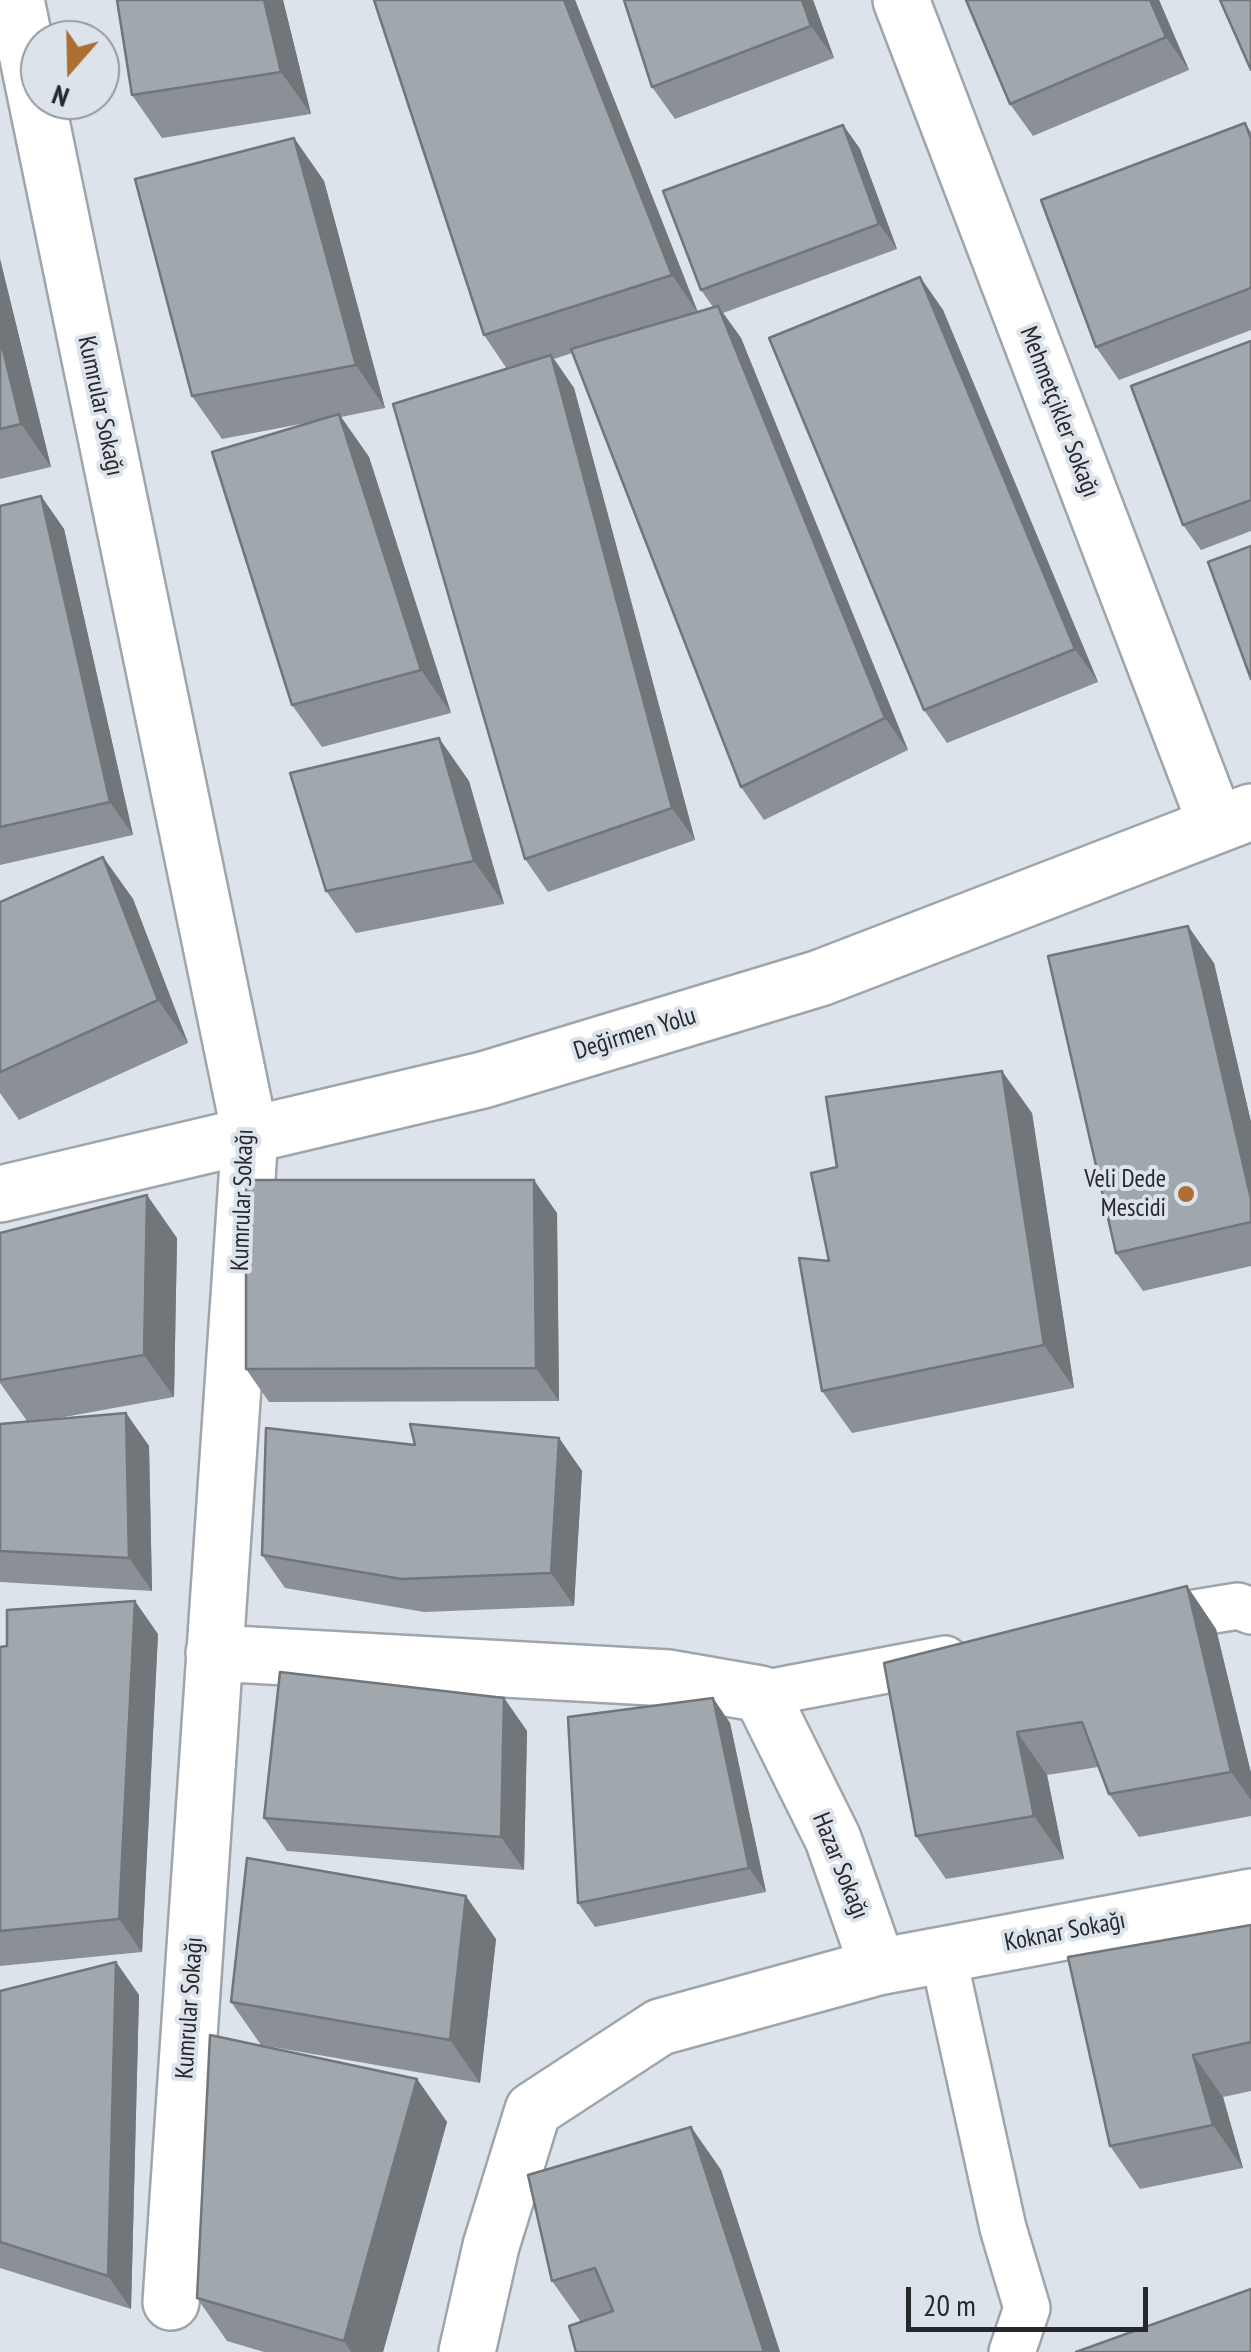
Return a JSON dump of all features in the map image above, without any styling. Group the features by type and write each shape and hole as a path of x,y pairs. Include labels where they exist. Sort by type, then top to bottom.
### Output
{"street":[{"name":"Kumrular Sokağı","path":"16,0 250,1134 171,2302"},
{"name":"Mehmetçikler Sokağı","path":"901,0 1234,818"},
{"name":"Değirmen Yolu","path":"0,1194 483,1080 820,978 1234,818"},
{"path":"214,1652 669,1678 762,1694"},
{"name":"Hazar Sokağı","path":"762,1694 833,1839 878,1968"},
{"name":"Koknar Sokağı","path":"878,1968 1251,1898"},
{"path":"467,2352 491,2246 533,2110 660,2027 878,1968"}],"lane":[{"path":"1103,1629 1217,1608 1238,1606 1251,1611"},
{"path":"762,1694 989,1651"},
{"path":"942,1955 1003,2228 1027,2308 1012,2352"}],"building":[{"path":"117,0 264,0 281,72 132,95"},
{"path":"374,0 564,0 672,275 484,335"},
{"path":"624,0 802,0 811,26 652,87"},
{"path":"966,0 1150,0 1166,37 1010,104"},
{"path":"1220,0 1251,0 1251,70"},
{"path":"1245,123 1251,139 1251,288 1096,347 1041,200"},
{"path":"843,125 879,224 701,290 663,191"},
{"path":"294,138 356,365 192,396 135,179"},
{"path":"920,277 1075,649 924,710 769,338"},
{"path":"718,306 885,718 741,787 571,349"},
{"path":"0,338 21,424 0,429"},
{"path":"1251,341 1251,500 1183,525 1131,386"},
{"path":"551,355 672,808 525,859 393,404"},
{"path":"339,414 421,670 292,705 212,452"},
{"path":"41,496 110,802 0,827 0,506"},
{"path":"1251,546 1251,679 1208,562"},
{"path":"439,738 474,861 326,891 290,773"},
{"path":"103,857 158,1000 0,1072 0,902"},
{"name":"Veli Dede Mescidi","path":"1188,926 1251,1199 1251,1222 1116,1253 1048,956"},
{"path":"1002,1071 1044,1345 822,1391 799,1258 829,1261 811,1173 837,1167 826,1097"},
{"path":"246,1180 534,1180 536,1368 246,1369"},
{"path":"147,1195 144,1355 0,1380 0,1233"},
{"path":"126,1413 129,1558 0,1551 0,1424"},
{"path":"410,1424 559,1438 551,1573 401,1579 262,1555 266,1428 415,1445"},
{"path":"1187,1586 1231,1772 1109,1794 1082,1722 1017,1732 1034,1816 916,1836 884,1663"},
{"path":"135,1601 119,1919 0,1931 0,1647 7,1646 7,1610"},
{"path":"280,1672 504,1698 501,1837 264,1818"},
{"path":"713,1698 749,1868 578,1903 568,1717"},
{"path":"247,1858 466,1896 450,2040 231,2002"},
{"path":"1251,1925 1251,2042 1193,2055 1213,2125 1110,2146 1068,1957"},
{"path":"116,1962 108,2276 0,2242 0,1991"},
{"path":"210,2035 417,2079 344,2341 197,2298"},
{"path":"691,2127 764,2352 576,2352 569,2326 613,2311 595,2268 552,2281 528,2175"},
{"path":"1251,2289 1251,2352 1076,2352"}],"place":[{"name":"Veli Dede Mescidi","path":"1186,1194"}]}
